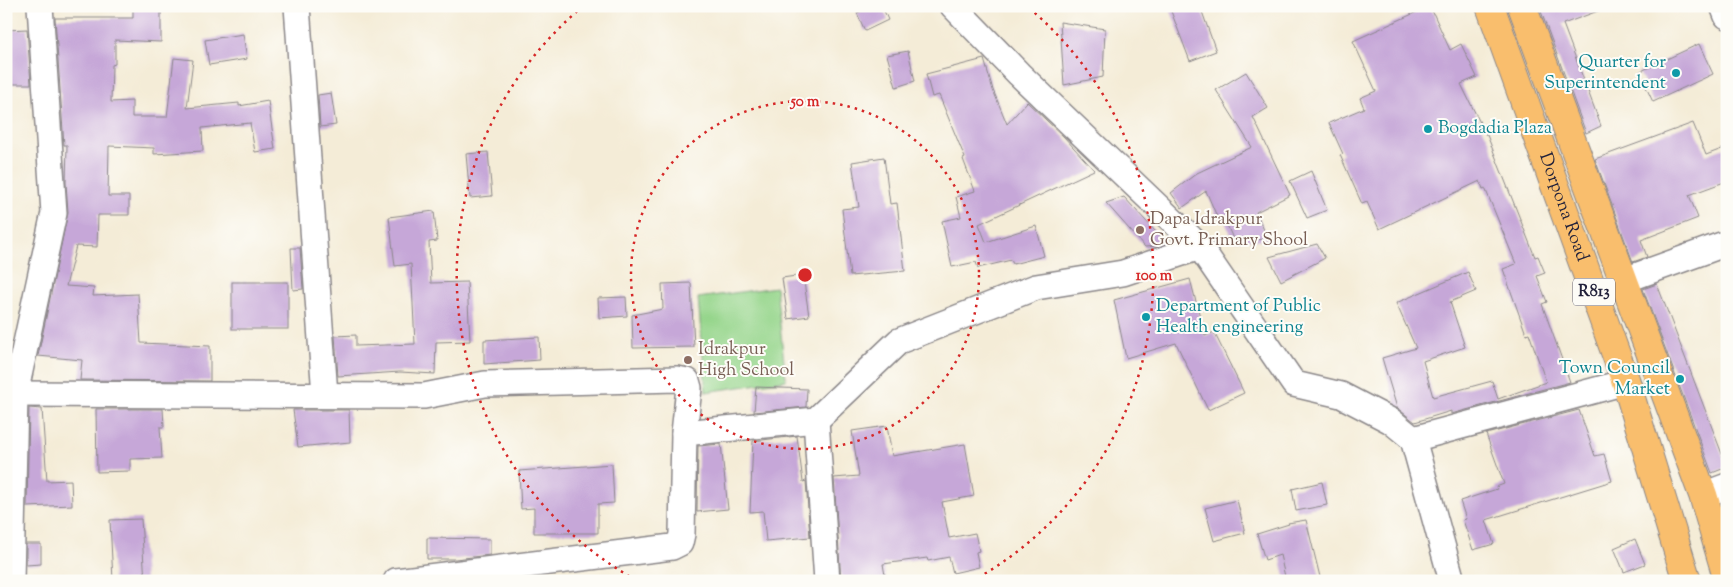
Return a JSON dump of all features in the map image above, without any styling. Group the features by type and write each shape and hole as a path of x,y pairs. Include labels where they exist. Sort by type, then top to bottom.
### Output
{"main road":[{"name":"Dorpona Road","path":"1490,6 1626,382 1688,581"},
{"name":"Dorpona Road","path":"1522,6 1622,281 1715,491 1727,577"}],"street":[{"path":"11,581 15,394 54,213 40,6"},
{"path":"297,6 325,395"},
{"path":"953,6 1019,74 1200,247 1294,384 1341,395 1391,422 1413,439 1452,581"},
{"path":"1723,6 1727,16"},
{"path":"1622,281 1727,243"},
{"path":"684,433 816,420 899,341 1036,287 1123,273 1200,247"},
{"path":"15,394 424,396 485,384 677,379 687,381 689,388 684,433 682,534 680,543 672,547 396,581"},
{"path":"1413,439 1626,382"},
{"path":"816,420 827,581"}],"green space":[{"path":"776,287 786,380 706,392 698,298"}],"building":[{"path":"133,6 161,6 161,42 115,40 115,64 112,65 111,102 132,101 132,117 167,117 174,58 193,60 187,108 239,103 239,106 268,101 275,149 255,152 250,123 202,128 203,151 154,154 154,148 109,146 108,196 129,196 129,215 98,215 97,247 76,246 66,286 94,288 93,296 138,294 141,343 210,346 210,381 80,380 82,360 38,356 68,212 66,183 67,145 64,145 55,18 133,18"},
{"path":"872,6 882,6 888,20 865,31 857,13"},
{"path":"1169,6 1200,6 1216,51 1190,61"},
{"path":"1430,6 1450,50 1461,44 1477,77 1461,84 1487,135 1535,257 1538,256 1545,273 1537,276 1547,302 1542,304 1570,382 1451,414 1451,411 1415,422 1397,408 1382,358 1416,348 1396,303 1468,272 1476,291 1450,302 1465,347 1423,361 1433,397 1492,381 1498,399 1546,382 1529,333 1526,334 1503,269 1516,264 1485,188 1483,189 1480,181 1379,229 1367,202 1362,204 1340,155 1343,154 1329,123 1364,108 1360,98 1376,91 1353,41"},
{"path":"1539,6 1605,6 1606,8 1563,24 1601,126 1586,133"},
{"path":"1060,22 1105,29 1103,77 1064,85"},
{"path":"27,29 31,84 6,84 6,30"},
{"path":"243,34 247,59 209,65 205,40"},
{"name":"Quarter for Superintendent","path":"1699,44 1713,74 1653,102 1639,72"},
{"path":"908,51 915,81 896,87 887,55"},
{"path":"984,59 993,90 1007,124 1027,102 1064,137 1094,170 979,224 986,242 1036,226 1044,256 1013,264 1011,260 978,268 976,262 952,267 942,221 961,217 956,197 975,191 963,159 965,158 939,95 932,97 926,74"},
{"path":"1246,72 1268,108 1253,117 1290,195 1256,212 1268,239 1234,241 1223,216 1218,219 1206,191 1182,208 1171,193 1197,173 1252,147 1216,90"},
{"path":"331,93 336,125 320,127 318,95"},
{"path":"1693,123 1706,155 1727,147 1727,181 1689,195 1698,218 1641,240 1647,257 1633,262 1595,159"},
{"path":"488,152 492,196 470,198 466,154"},
{"path":"884,157 890,204 897,203 905,271 850,276 842,209 859,207 852,162"},
{"path":"1311,171 1327,210 1307,218 1290,181"},
{"path":"1124,197 1166,243 1145,247 1106,203"},
{"path":"434,211 437,241 429,242 431,283 467,282 470,341 436,342 435,374 400,372 338,376 335,336 356,335 356,346 415,344 411,264 395,266 389,217"},
{"path":"1317,244 1325,258 1281,281 1269,257"},
{"path":"291,248 300,248 303,289 293,290"},
{"path":"803,275 809,316 788,319 782,278"},
{"path":"1190,279 1205,336 1214,332 1244,393 1208,410 1176,343 1126,358 1114,300"},
{"path":"232,282 288,282 288,329 232,329"},
{"path":"691,283 694,347 633,348 632,315 663,309 662,284"},
{"name":"Town Council Market","path":"1657,284 1727,467 1712,473 1643,289"},
{"path":"626,297 627,316 599,318 598,298"},
{"path":"539,337 540,360 484,364 484,340"},
{"path":"756,387 807,389 806,407 754,412"},
{"path":"29,408 42,409 47,481 71,480 72,505 27,507"},
{"path":"96,409 163,409 164,427 160,427 162,458 130,459 130,471 97,472"},
{"path":"293,410 349,410 350,442 298,447"},
{"path":"1579,410 1595,456 1604,454 1612,481 1486,520 1494,544 1473,550 1463,520 1466,519 1460,501 1497,489 1496,487 1504,484 1486,434"},
{"path":"887,426 892,456 965,444 974,496 942,502 949,538 975,533 979,551 976,552 979,567 953,573 949,557 928,561 927,558 883,564 886,581 841,581 834,478 859,476 852,431"},
{"path":"797,436 803,482 806,481 810,537 766,541 763,511 750,512 753,441"},
{"path":"721,444 728,509 697,512 698,446"},
{"path":"612,464 614,503 598,504 598,533 534,533 534,508 521,509 519,471"},
{"path":"1322,482 1327,505 1296,511 1292,489"},
{"path":"1237,500 1245,533 1214,541 1205,508"},
{"path":"141,519 145,581 113,581 110,520"},
{"path":"1306,520 1321,581 1286,581 1280,555 1265,560 1257,534 1288,523"},
{"path":"427,538 490,539 490,555 455,559 427,559"},
{"path":"1635,539 1645,564 1624,572 1614,548"},
{"path":"26,544 41,544 41,564 26,565"}],"place":[{"name":"Quarter for Superintendent","path":"1676,73"},
{"name":"Bogdadia Plaza","path":"1428,129"},
{"name":"Dapa Idrakpur Govt. Primary Shool","path":"1140,230"},
{"name":"Department of Public Health engineering","path":"1146,317"},
{"name":"Idrakpur High School","path":"688,360"},
{"name":"Town Council Market","path":"1680,379"}]}
